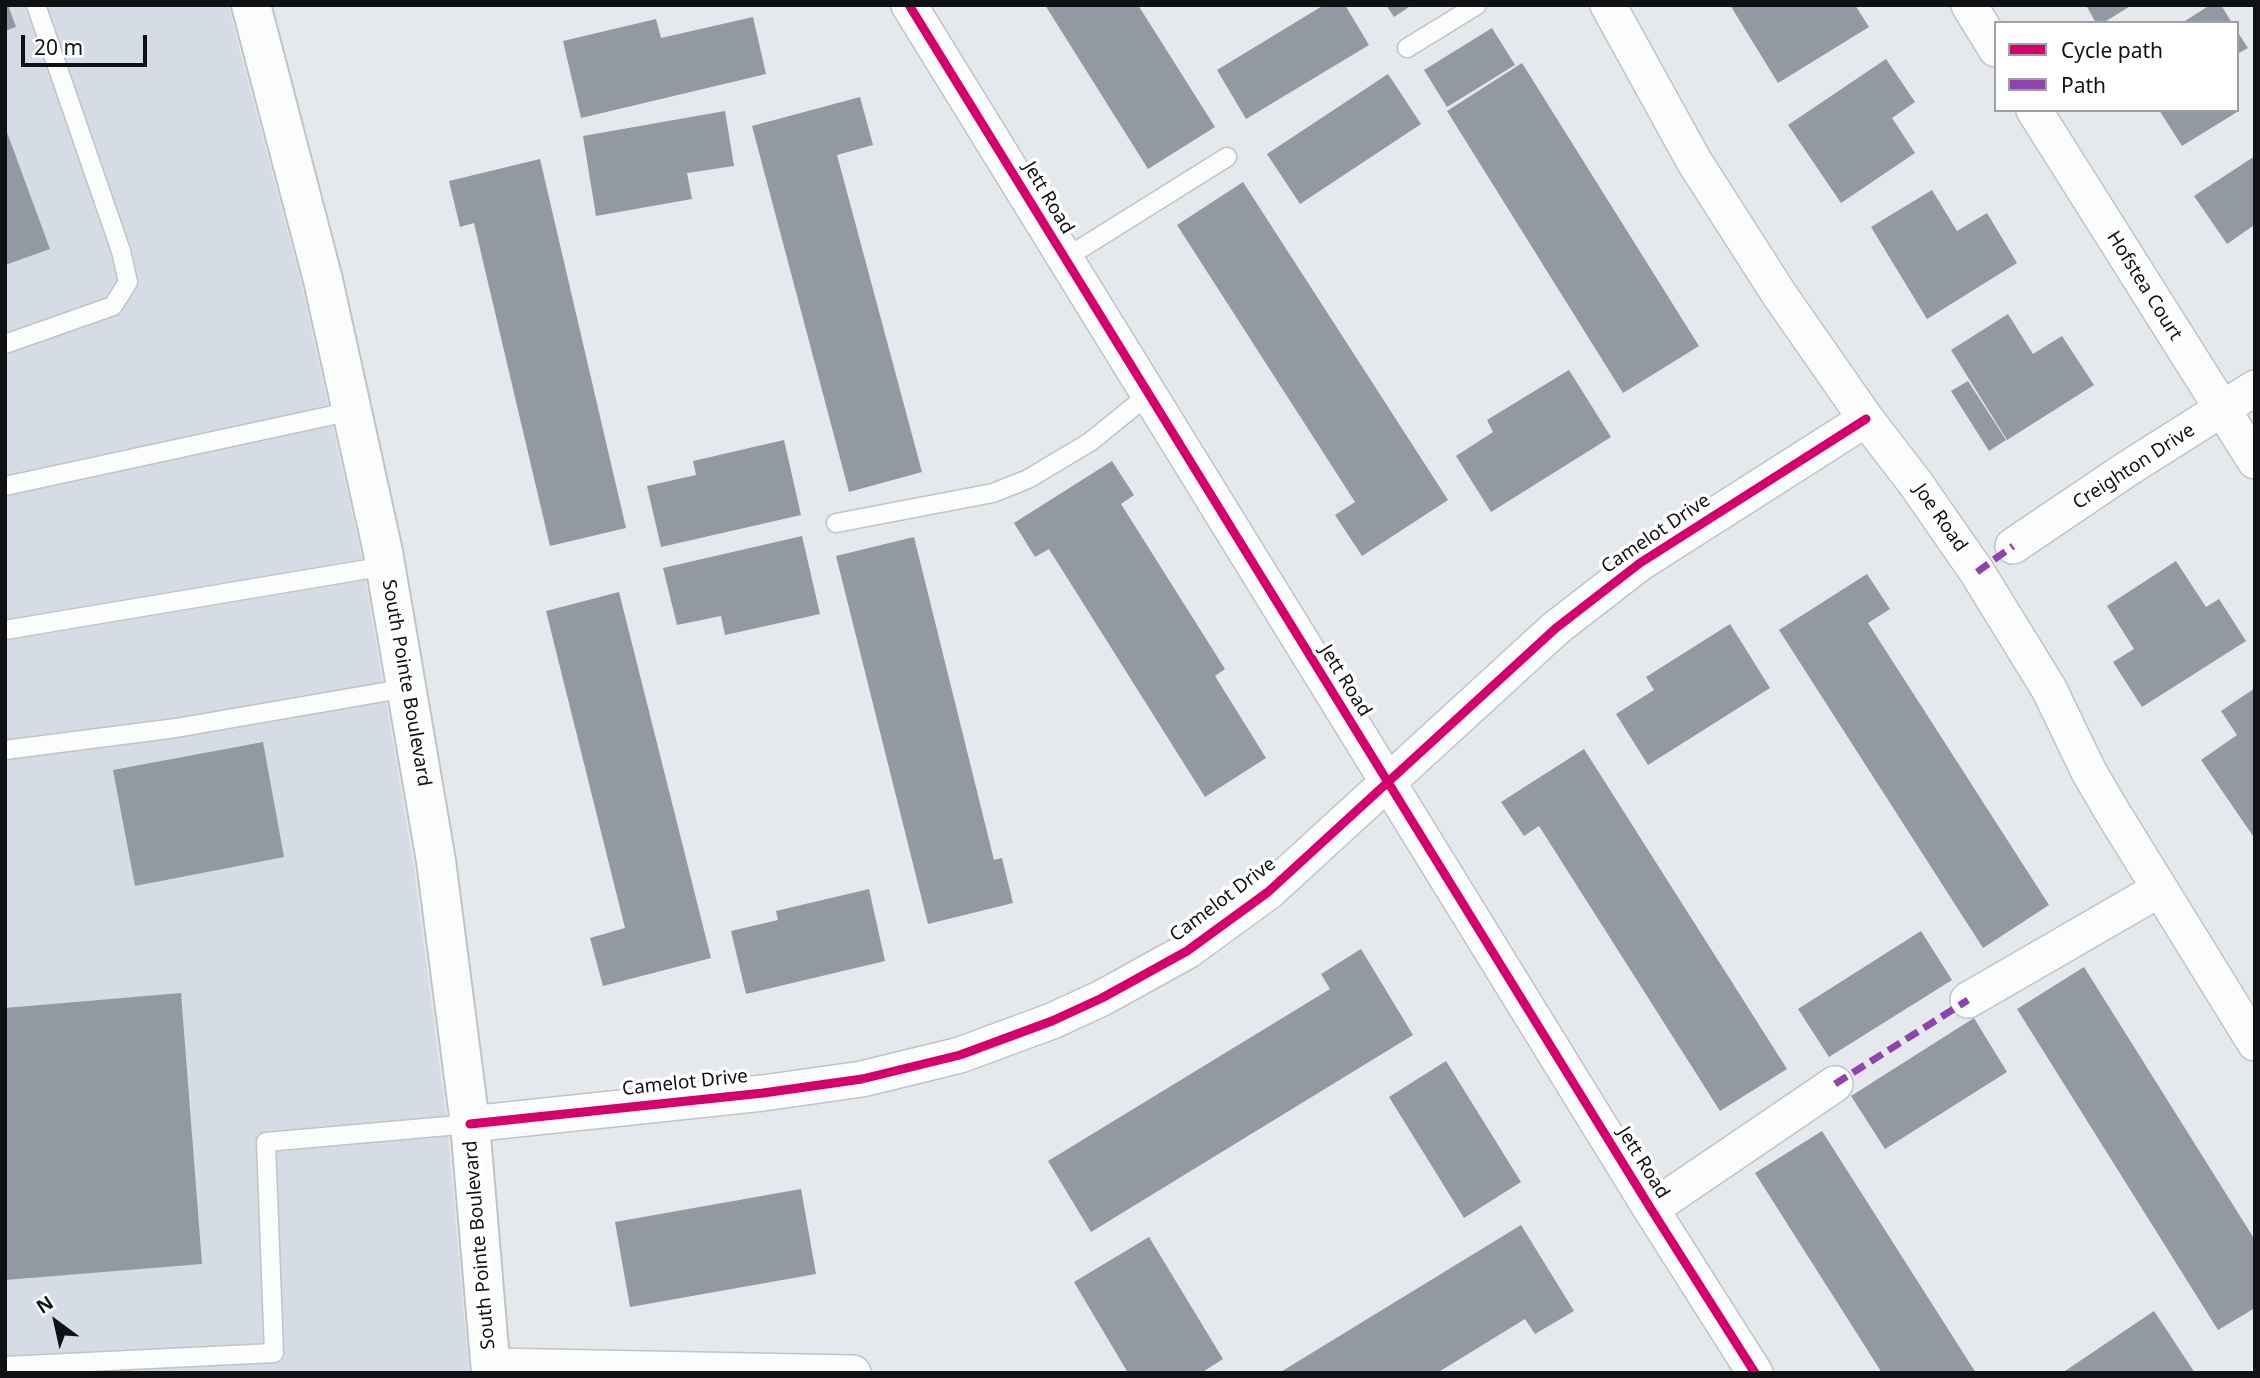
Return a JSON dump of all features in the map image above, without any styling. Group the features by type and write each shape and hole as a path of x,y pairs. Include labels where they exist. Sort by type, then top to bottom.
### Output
{"street":[{"name":"South Pointe Boulevard","path":"251,5 323,280 386,566 436,861 470,1124 491,1369"},
{"name":"Jett Road","path":"909,5 1651,1209 1755,1373"},
{"name":"Joe Road","path":"1608,5 1694,161 1779,295 1984,583 2049,689 2089,772 2255,1043"},
{"path":"1969,5 1994,45"},
{"name":"Hofstea Court","path":"2035,112 2255,461"},
{"name":"Creighton Drive","path":"2013,546 2255,387"},
{"name":"Camelot Drive","path":"470,1124 862,1080 960,1055 1052,1021 1102,998 1187,951 1269,892 1556,628 1640,563 1866,419"},
{"path":"1968,1000 2160,889"},
{"path":"1651,1209 1835,1084"},
{"path":"491,1369 853,1373"}],"lane":[{"path":"5,344 113,306 128,282 121,251 36,5"},
{"path":"1407,48 1477,5"},
{"path":"1064,258 1227,157"},
{"path":"836,523 993,493 1028,480 1090,442 1148,395"},
{"path":"5,486 352,411"},
{"path":"5,630 386,566"},
{"path":"5,750 176,728 407,688"},
{"path":"5,1366 274,1353 266,1142 470,1124"}],"shaded area":[{"path":"5,5 228,5 301,283 361,554 413,862 447,1124 469,1373 5,1373"}],"building":[{"path":"5,5 8,5 16,27 5,31"},
{"path":"1045,5 1138,5 1215,127 1148,169"},
{"path":"1324,5 1345,5 1369,45 1246,119 1217,70"},
{"path":"1386,5 1412,5 1394,17"},
{"path":"1730,5 1855,5 1869,27 1778,83"},
{"path":"2086,5 2132,5 2106,21 2095,21"},
{"path":"2210,5 2221,5 2231,21 2185,21"},
{"path":"753,17 766,74 581,118 563,41 656,19 661,38"},
{"path":"1492,28 1515,65 1447,107 1424,70"},
{"path":"2239,34 2248,48 2239,53"},
{"path":"1886,59 1915,102 1892,118 1915,153 1841,203 1788,125"},
{"path":"1522,63 1699,346 1623,393 1447,111"},
{"path":"1388,74 1421,124 1300,204 1267,154"},
{"path":"860,97 873,145 837,155 922,472 849,492 752,126"},
{"path":"725,111 734,166 687,173 692,199 596,216 583,136"},
{"path":"2160,112 2237,112 2182,146"},
{"path":"5,127 50,249 5,265"},
{"path":"2255,156 2255,228 2253,226 2227,244 2194,196"},
{"path":"540,159 626,528 550,546 474,223 460,227 449,181"},
{"path":"1243,182 1448,500 1362,556 1335,515 1355,502 1177,225"},
{"path":"1932,190 1957,231 1987,213 2017,263 1927,319 1871,227"},
{"path":"2008,314 2033,354 2062,336 2094,385 2007,440 1951,350"},
{"path":"1569,370 1611,437 1491,512 1456,456 1493,432 1487,420"},
{"path":"1968,381 2006,440 1989,451 1951,391"},
{"path":"784,440 801,515 661,547 647,486 696,475 693,461"},
{"path":"1112,461 1134,495 1121,504 1225,669 1215,676 1266,758 1205,797 1049,549 1035,557 1014,523"},
{"path":"802,536 820,614 725,635 721,616 677,625 663,568"},
{"path":"914,537 994,860 1002,858 1013,903 928,924 836,556"},
{"path":"2176,561 2206,607 2219,599 2246,641 2142,707 2113,662 2134,649 2107,606"},
{"path":"1867,574 1890,609 1868,623 2049,905 1983,948 1779,630"},
{"path":"619,592 711,958 603,986 590,938 625,928 546,611"},
{"path":"1730,624 1770,688 1648,765 1616,714 1654,690 1646,677"},
{"path":"2255,688 2255,839 2201,760 2237,735 2221,711"},
{"path":"263,742 284,857 135,886 113,770"},
{"path":"1584,749 1787,1069 1720,1111 1539,826 1524,836 1501,802"},
{"path":"869,889 885,961 746,994 731,931 778,920 776,911"},
{"path":"1921,931 1952,980 1829,1057 1798,1009"},
{"path":"1361,949 1413,1035 1091,1232 1048,1161 1330,989 1321,974"},
{"path":"2084,967 2255,1240 2255,1308 2218,1330 2017,1009"},
{"path":"181,993 202,1264 5,1280 5,1008"},
{"path":"1974,1018 2007,1072 1885,1149 1851,1096"},
{"path":"1446,1061 1521,1182 1464,1218 1389,1097"},
{"path":"1822,1131 1976,1373 1882,1373 1755,1173"},
{"path":"801,1189 816,1274 630,1307 615,1222"},
{"path":"1521,1225 1574,1311 1535,1334 1525,1319 1437,1373 1279,1373"},
{"path":"1149,1237 1223,1359 1201,1373 1128,1373 1074,1282"},
{"path":"2154,1311 2195,1373 2062,1373"}],"marked path":[{"path":"1977,572 2013,546"},
{"path":"1835,1084 1968,1000"}],"cycle path":[{"path":"909,5 1651,1209 1755,1373"},
{"path":"470,1124 763,1093 862,1079 960,1055 1052,1021 1102,998 1187,951 1268,892 1556,628 1640,563 1866,419"}]}
